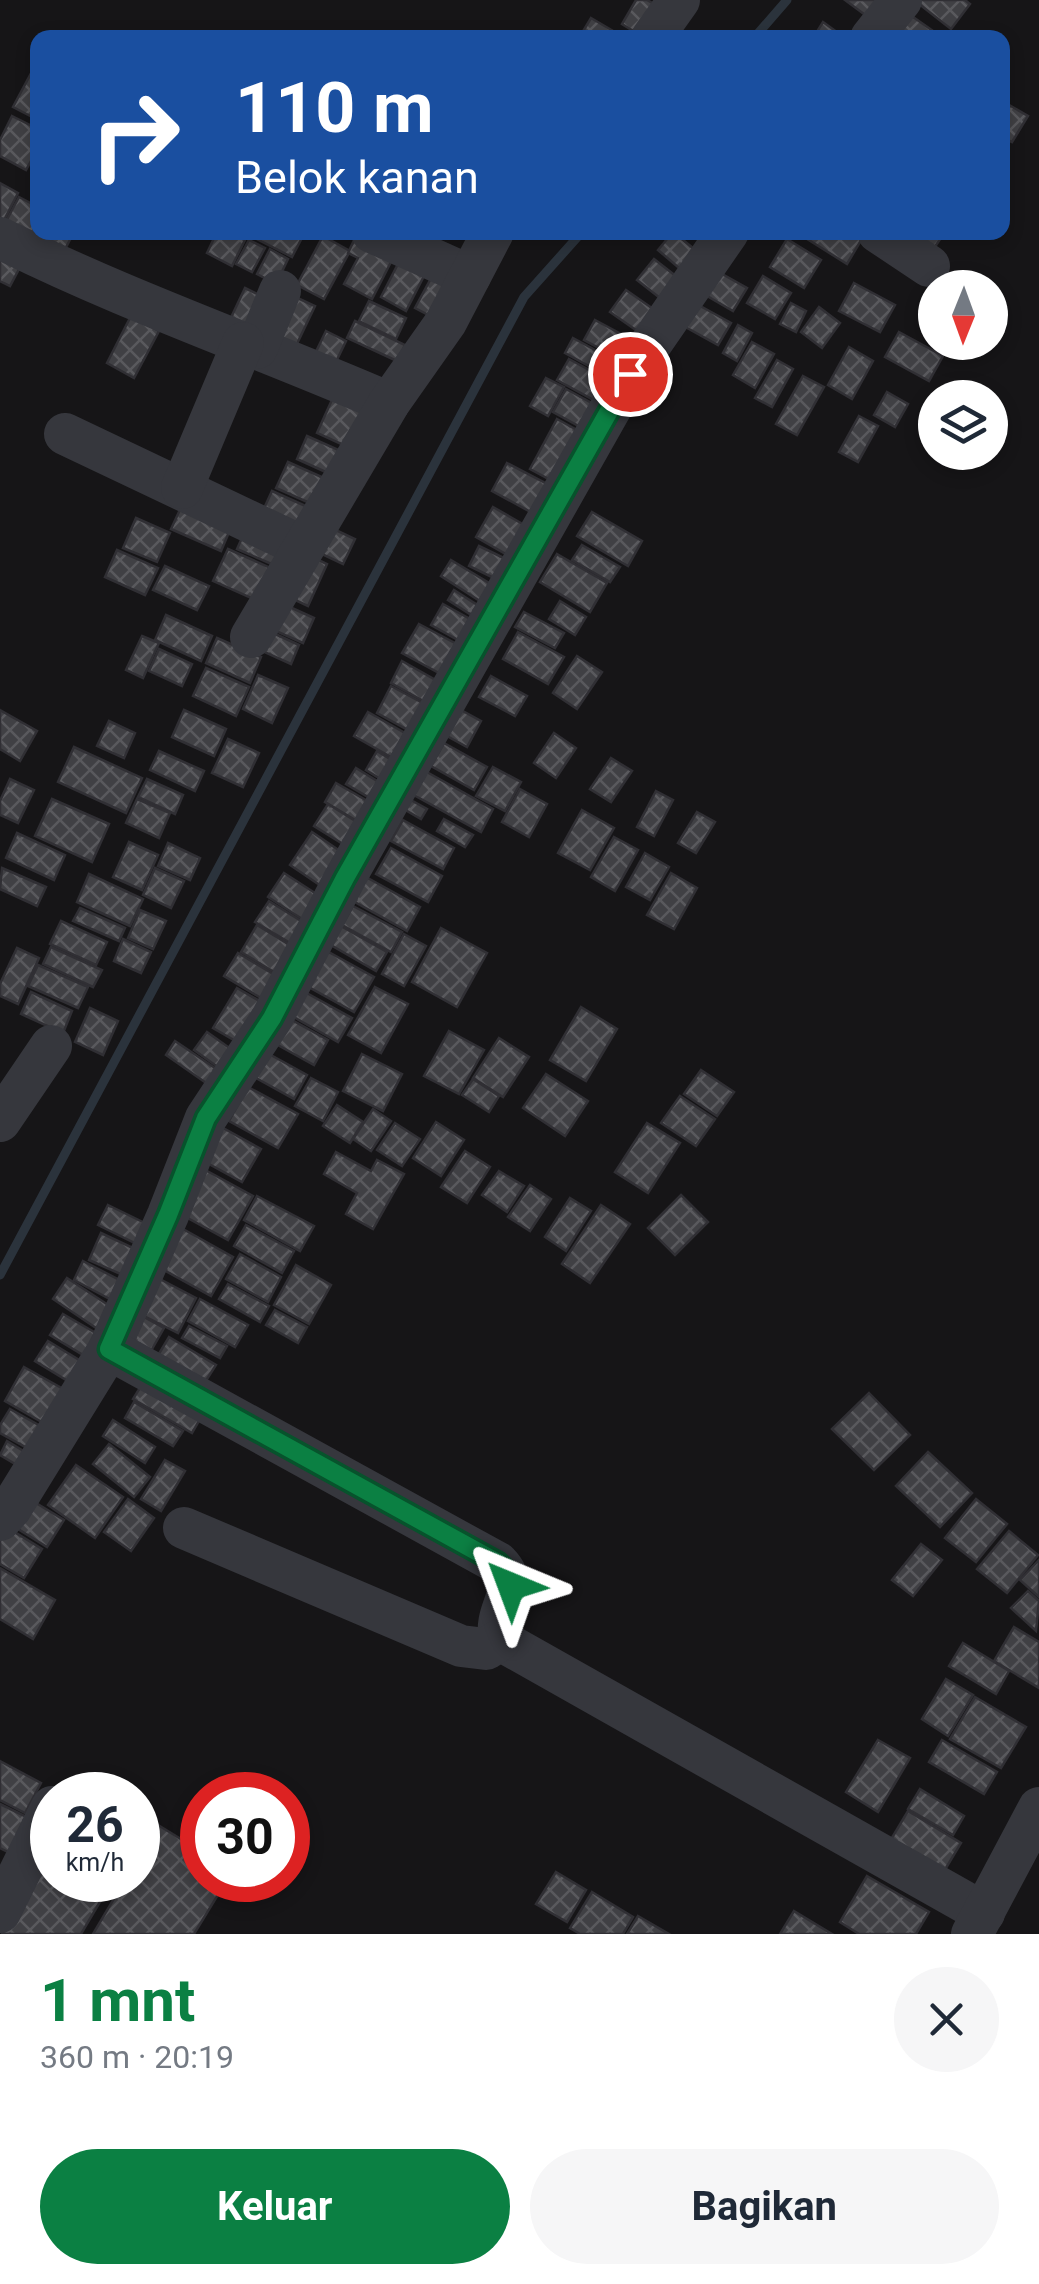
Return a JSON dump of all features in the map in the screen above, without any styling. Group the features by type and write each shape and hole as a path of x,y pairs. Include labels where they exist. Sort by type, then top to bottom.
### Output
{"street":[{"path":"657,30 678,0"},
{"path":"877,30 901,0"},
{"path":"0,238 196,326 389,403"},
{"path":"251,637 389,403 446,322 479,259 404,240"},
{"path":"0,1520 109,1349 206,1118 272,1018 345,878 630,374 722,240"},
{"path":"890,240 929,266"},
{"path":"182,488 280,291"},
{"path":"64,434 303,547"},
{"path":"0,1121 52,1046"},
{"path":"109,1349 498,1563 509,1574 511,1586 497,1622 500,1640 978,1924 1039,1808"},
{"path":"184,1528 461,1646 486,1650 500,1640"},
{"path":"0,1912 30,1853"}],"building":[{"path":"636,0 647,0 661,8 647,30 632,30 622,24"},
{"path":"845,0 879,0 872,20"},
{"path":"914,0 965,0 970,4 951,29"},
{"path":"906,12 932,30 893,30"},
{"path":"591,18 611,30 584,30"},
{"path":"823,22 834,30 818,30"},
{"path":"30,75 30,116 13,107"},
{"path":"1010,106 1028,116 1010,141"},
{"path":"12,116 30,125 30,163 26,170 0,156 0,140"},
{"path":"0,183 18,193 0,228"},
{"path":"19,197 30,203 30,240 34,242 3,227"},
{"path":"41,240 70,240 62,255 39,243"},
{"path":"213,240 245,240 232,266 207,253"},
{"path":"249,240 265,248 252,272 236,264"},
{"path":"259,240 301,240 292,257"},
{"path":"321,240 330,240 350,251 324,299 297,285"},
{"path":"354,240 364,240 394,256 372,299 344,284 358,258 348,253"},
{"path":"666,240 683,240 708,260 692,279 658,250"},
{"path":"786,240 821,260 804,288 770,267"},
{"path":"809,240 861,240 847,264"},
{"path":"910,240 940,240 930,254"},
{"path":"270,249 288,259 276,284 257,274"},
{"path":"0,251 26,256 10,286 0,281"},
{"path":"654,259 686,284 669,305 637,280"},
{"path":"399,262 424,276 406,311 381,297"},
{"path":"436,269 461,282 440,321 415,308"},
{"path":"715,270 747,288 733,311 702,293"},
{"path":"763,276 791,293 775,319 747,303"},
{"path":"854,283 895,305 880,332 839,311"},
{"path":"245,288 272,301 255,337 228,324"},
{"path":"626,290 659,313 643,335 610,312"},
{"path":"289,294 315,306 293,352 267,340"},
{"path":"369,301 406,318 396,339 359,321"},
{"path":"693,302 731,323 718,345 680,324"},
{"path":"791,303 806,311 796,332 780,324"},
{"path":"819,307 840,323 822,348 801,332"},
{"path":"131,316 159,331 134,378 107,363"},
{"path":"595,320 636,342 625,362 584,340"},
{"path":"355,321 405,345 397,361 347,338"},
{"path":"738,325 752,333 737,361 723,353"},
{"path":"326,331 346,341 332,370 312,360"},
{"path":"899,332 918,342 918,360 941,360 927,380 885,357"},
{"path":"573,338 619,363 611,378 565,353"},
{"path":"752,342 774,354 755,388 733,375"},
{"path":"849,347 873,361 852,399 828,385"},
{"path":"569,359 613,383 601,404 557,380"},
{"path":"777,360 793,369 772,407 755,398"},
{"path":"803,376 824,387 797,435 776,424"},
{"path":"546,378 564,387 548,416 530,406"},
{"path":"566,389 599,407 586,430 553,412"},
{"path":"336,391 369,406 350,448 317,433"},
{"path":"887,392 908,404 895,427 874,415"},
{"path":"859,416 878,426 858,462 839,452"},
{"path":"557,419 586,435 558,484 530,469"},
{"path":"307,436 350,455 339,478 297,459"},
{"path":"288,462 335,483 323,509 276,488"},
{"path":"507,463 553,487 538,516 492,491"},
{"path":"272,491 310,508 299,532 261,515"},
{"path":"184,501 233,523 221,551 171,529"},
{"path":"493,507 533,530 516,560 476,537"},
{"path":"592,512 642,541 628,566 577,536"},
{"path":"136,518 170,533 157,562 123,548"},
{"path":"323,524 355,539 343,564 311,549"},
{"path":"246,529 292,549 283,569 237,549"},
{"path":"582,545 620,567 610,582 572,560"},
{"path":"479,546 510,561 500,581 469,566"},
{"path":"228,549 273,569 258,601 213,581"},
{"path":"117,550 158,568 145,595 105,577"},
{"path":"302,552 327,564 308,606 282,594"},
{"path":"557,554 607,583 590,612 540,582"},
{"path":"451,560 494,586 483,603 441,576"},
{"path":"165,566 209,586 197,610 153,590"},
{"path":"454,590 482,608 476,618 448,600"},
{"path":"560,601 586,617 575,635 549,619"},
{"path":"281,603 314,618 303,643 269,628"},
{"path":"443,604 479,624 467,645 431,625"},
{"path":"524,612 564,633 555,648 515,627"},
{"path":"166,615 212,636 201,661 155,640"},
{"path":"419,624 468,650 452,680 402,653"},
{"path":"271,632 299,645 291,664 262,651"},
{"path":"518,632 564,657 548,684 503,659"},
{"path":"142,636 159,643 143,678 126,670"},
{"path":"217,638 261,657 250,683 206,663"},
{"path":"159,649 192,664 182,686 149,671"},
{"path":"577,656 602,672 577,709 553,693"},
{"path":"402,661 448,687 436,708 391,683"},
{"path":"206,668 249,687 236,716 193,696"},
{"path":"258,675 288,688 272,723 243,709"},
{"path":"491,676 527,696 515,716 479,697"},
{"path":"391,686 432,708 417,735 377,713"},
{"path":"450,704 481,721 467,747 436,730"},
{"path":"0,710 37,731 20,761 0,749"},
{"path":"184,710 226,729 214,756 172,737"},
{"path":"368,712 419,741 405,765 354,736"},
{"path":"109,721 135,733 124,758 97,746"},
{"path":"554,733 576,748 556,778 534,763"},
{"path":"228,739 259,753 243,787 212,773"},
{"path":"444,743 487,767 474,790 431,766"},
{"path":"74,747 142,778 126,813 58,782"},
{"path":"159,751 204,771 195,791 150,770"},
{"path":"377,751 403,767 392,786 366,770"},
{"path":"611,758 632,771 611,802 590,789"},
{"path":"493,767 521,782 505,811 476,796"},
{"path":"356,768 390,789 380,804 346,784"},
{"path":"425,771 493,809 481,832 412,794"},
{"path":"10,779 34,790 18,823 0,815 0,801"},
{"path":"147,779 183,795 175,814 138,797"},
{"path":"336,783 378,807 367,827 325,802"},
{"path":"520,789 547,804 529,837 502,822"},
{"path":"656,791 673,800 654,836 637,827"},
{"path":"400,794 427,809 421,819 395,804"},
{"path":"52,799 109,824 92,862 35,836"},
{"path":"137,799 170,813 159,838 126,823"},
{"path":"328,804 365,827 351,849 314,826"},
{"path":"582,810 614,828 590,870 558,853"},
{"path":"697,812 715,822 696,853 678,843"},
{"path":"444,819 473,835 465,847 437,831"},
{"path":"403,820 454,848 443,869 391,841"},
{"path":"312,832 349,857 327,890 290,865"},
{"path":"17,833 65,855 54,880 6,858"},
{"path":"614,837 638,850 615,891 591,877"},
{"path":"129,842 158,855 142,890 113,877"},
{"path":"168,843 200,858 190,880 158,866"},
{"path":"391,848 442,876 428,902 376,874"},
{"path":"645,853 669,867 650,900 626,887"},
{"path":"2,868 46,887 37,906 0,889"},
{"path":"155,868 184,881 171,908 143,895"},
{"path":"284,873 329,902 313,926 268,897"},
{"path":"671,873 697,888 674,929 647,915"},
{"path":"89,874 143,899 130,926 77,902"},
{"path":"366,877 420,907 407,931 353,901"},
{"path":"269,901 314,929 302,950 255,922"},
{"path":"353,906 402,932 391,952 342,925"},
{"path":"80,908 125,928 119,941 73,921"},
{"path":"140,910 166,921 153,949 128,938"},
{"path":"61,921 107,942 96,965 50,944"},
{"path":"257,925 301,952 284,978 241,952"},
{"path":"339,925 387,952 376,971 329,944"},
{"path":"441,928 487,953 457,1007 412,982"},
{"path":"404,934 426,946 404,986 382,974"},
{"path":"123,939 151,952 141,973 114,961"},
{"path":"51,947 102,970 93,987 43,964"},
{"path":"17,948 39,958 18,1004 0,996 0,984"},
{"path":"325,950 374,977 354,1012 305,985"},
{"path":"238,953 285,981 271,1004 224,976"},
{"path":"38,965 88,987 78,1008 28,986"},
{"path":"375,987 408,1004 381,1053 348,1035"},
{"path":"237,988 270,1007 246,1047 213,1028"},
{"path":"303,991 352,1018 338,1042 290,1015"},
{"path":"31,992 72,1011 63,1033 21,1014"},
{"path":"581,1007 617,1029 586,1081 550,1060"},
{"path":"90,1008 118,1021 103,1055 75,1042"},
{"path":"281,1014 328,1040 314,1065 267,1039"},
{"path":"449,1031 484,1050 459,1094 424,1076"},
{"path":"207,1032 235,1052 222,1070 194,1050"},
{"path":"499,1038 529,1057 503,1097 473,1078"},
{"path":"175,1041 218,1070 209,1085 166,1055"},
{"path":"269,1054 307,1075 294,1099 256,1078"},
{"path":"362,1054 402,1074 383,1111 343,1091"},
{"path":"701,1070 734,1092 717,1116 684,1094"},
{"path":"546,1074 588,1101 565,1136 523,1108"},
{"path":"311,1078 338,1092 323,1121 295,1106"},
{"path":"473,1079 499,1096 489,1112 462,1095"},
{"path":"248,1087 298,1114 278,1148 229,1121"},
{"path":"680,1096 715,1119 696,1146 661,1123"},
{"path":"337,1105 363,1122 350,1143 323,1126"},
{"path":"373,1109 391,1121 371,1151 353,1139"},
{"path":"436,1122 464,1140 441,1176 413,1158"},
{"path":"395,1123 420,1139 402,1166 377,1150"},
{"path":"647,1123 680,1143 648,1193 615,1172"},
{"path":"216,1124 261,1149 242,1182 198,1158"},
{"path":"465,1151 490,1167 467,1203 441,1187"},
{"path":"336,1152 371,1171 377,1160 404,1174 373,1229 346,1214 357,1193 324,1174"},
{"path":"198,1166 253,1196 228,1240 173,1210"},
{"path":"499,1171 524,1186 507,1212 482,1195"},
{"path":"530,1185 551,1199 530,1231 508,1217"},
{"path":"681,1195 708,1222 675,1255 648,1228"},
{"path":"257,1196 314,1226 300,1251 244,1220"},
{"path":"570,1198 591,1211 566,1251 545,1237"},
{"path":"108,1205 155,1228 145,1248 98,1225"},
{"path":"601,1205 630,1224 590,1283 562,1264"},
{"path":"246,1225 294,1251 282,1273 234,1246"},
{"path":"183,1229 233,1257 211,1296 162,1269"},
{"path":"101,1233 146,1254 134,1280 89,1260"},
{"path":"240,1254 281,1277 268,1302 226,1279"},
{"path":"83,1261 131,1286 121,1305 74,1280"},
{"path":"296,1265 331,1285 309,1324 274,1305"},
{"path":"156,1277 196,1298 178,1333 138,1313"},
{"path":"67,1278 116,1310 102,1332 53,1299"},
{"path":"228,1284 269,1306 260,1322 219,1299"},
{"path":"200,1299 248,1325 235,1347 188,1321"},
{"path":"275,1310 307,1327 298,1343 266,1325"},
{"path":"133,1311 164,1328 144,1363 114,1346"},
{"path":"63,1314 101,1336 88,1358 50,1335"},
{"path":"189,1326 227,1346 220,1358 182,1338"},
{"path":"169,1337 216,1365 200,1390 154,1362"},
{"path":"48,1341 89,1366 76,1386 35,1361"},
{"path":"24,1367 74,1395 54,1429 5,1401"},
{"path":"146,1378 204,1412 192,1433 133,1399"},
{"path":"869,1393 910,1435 874,1470 832,1429"},
{"path":"134,1402 183,1431 173,1446 125,1418"},
{"path":"10,1409 51,1432 38,1454 0,1433 0,1425"},
{"path":"113,1420 155,1447 145,1463 103,1436"},
{"path":"7,1441 35,1458 27,1471 0,1455"},
{"path":"109,1444 150,1477 134,1497 93,1464"},
{"path":"928,1452 972,1493 940,1527 896,1486"},
{"path":"165,1460 185,1471 161,1511 141,1499"},
{"path":"76,1465 123,1497 95,1538 48,1505"},
{"path":"26,1497 64,1520 47,1547 10,1524"},
{"path":"128,1499 154,1518 131,1551 104,1532"},
{"path":"976,1499 1007,1524 976,1562 945,1538"},
{"path":"0,1523 42,1549 24,1578 0,1564"},
{"path":"1009,1531 1038,1555 1007,1593 977,1569"},
{"path":"921,1544 942,1560 913,1596 892,1580"},
{"path":"1039,1560 1039,1597 1020,1580"},
{"path":"0,1568 55,1600 33,1639 0,1619"},
{"path":"1028,1591 1039,1601 1036,1631 1011,1608"},
{"path":"1014,1627 1039,1642 1039,1688 994,1661"},
{"path":"963,1643 1009,1671 996,1694 949,1666"},
{"path":"946,1679 973,1695 948,1736 922,1719"},
{"path":"975,1697 1026,1727 1001,1768 950,1739"},
{"path":"878,1740 910,1758 878,1812 846,1792"},
{"path":"942,1740 997,1772 984,1794 929,1762"},
{"path":"0,1761 30,1777 30,1804 25,1813 0,1800"},
{"path":"920,1789 964,1816 953,1835 908,1809"},
{"path":"0,1804 30,1821 14,1855 0,1848"},
{"path":"908,1811 961,1843 940,1878 887,1846"},
{"path":"160,1826 180,1838 180,1902 214,1902 194,1934 93,1934 112,1902 160,1902"},
{"path":"556,1872 586,1890 567,1922 536,1904"},
{"path":"867,1876 929,1912 916,1934 859,1934 840,1922"},
{"path":"30,1887 30,1902 100,1902 81,1934 2,1934"},
{"path":"592,1892 633,1917 623,1934 580,1934 570,1928"},
{"path":"794,1911 832,1934 780,1934"},
{"path":"638,1916 669,1934 627,1934"}],"waterway":[{"path":"761,30 787,0"},
{"path":"0,1275 524,297 575,240"}],"route":[{"path":"511,1586 509,1574 498,1563 109,1349 206,1118 272,1018 345,878 630,374"}]}
